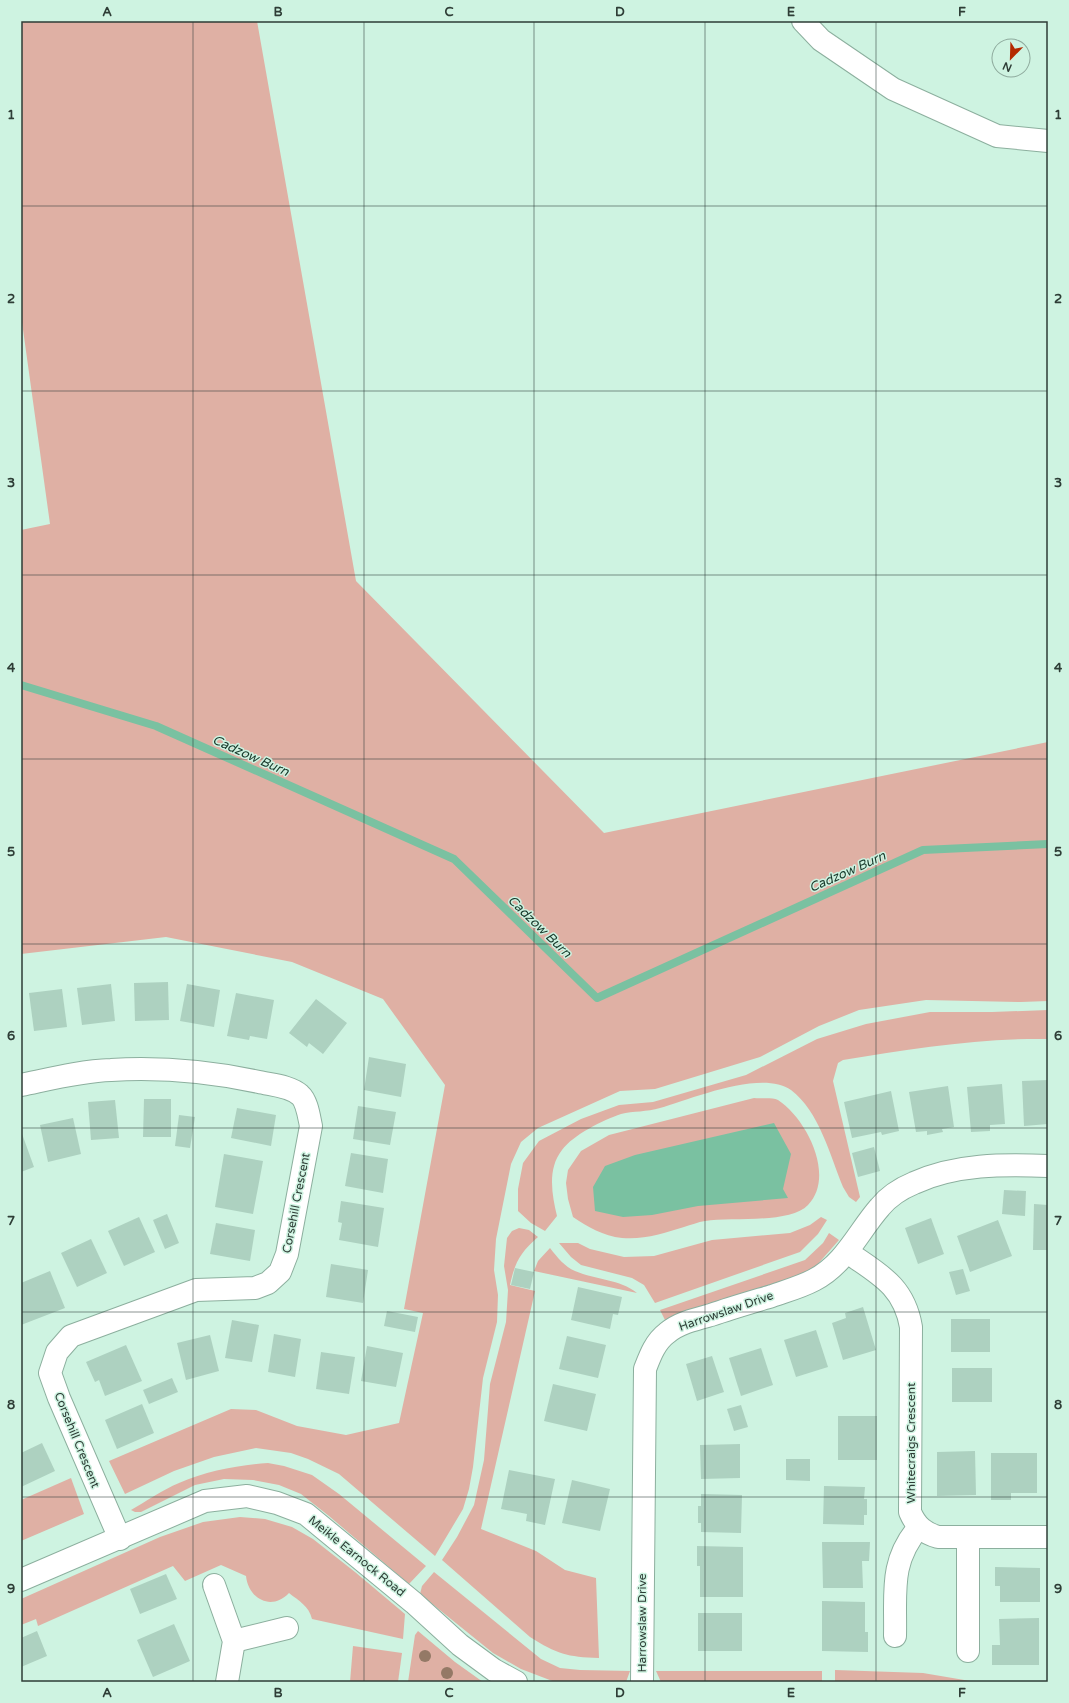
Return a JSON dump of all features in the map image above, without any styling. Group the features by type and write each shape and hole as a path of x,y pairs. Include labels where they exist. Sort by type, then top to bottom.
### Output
{"street":[{"path":"803,21 821,40 893,88 997,136 1048,141"},
{"name":"Corsehill Crescent","path":"21,1085 60,1077 111,1070 166,1070 234,1077 286,1088 300,1095 307,1109 311,1126 287,1254 280,1272 268,1283 255,1288 196,1290 71,1336 57,1352 50,1373 59,1398 120,1539"},
{"name":"Harrowslaw Drive","path":"642,1682 645,1369 650,1353 667,1333 690,1321 800,1287 835,1267 880,1206 896,1192 914,1183 933,1175 969,1168 1013,1165 1048,1166"},
{"name":"Whitecraigs Crescent","path":"847,1252 882,1276 902,1298 908,1311 911,1327 910,1512 919,1527"},
{"name":"Meikle Earnock Road","path":"21,1580 120,1539 205,1501 247,1496 277,1503 306,1514 414,1603 460,1645 494,1670 516,1682"},
{"path":"895,1636 897,1570 900,1555 909,1539 919,1527 927,1534 938,1538 1048,1537"},
{"path":"968,1538 968,1651"},
{"path":"214,1585 234,1641 226,1682"},
{"path":"234,1641 287,1628"}],"shaded area":[{"path":"21,21 257,21 356,581 604,833 1048,742 1048,1001 1021,1002 926,1000 859,1010 819,1026 760,1057 655,1089 620,1091 538,1128 521,1142 511,1164 496,1239 494,1270 498,1295 497,1322 483,1378 473,1467 469,1489 463,1509 435,1556 339,1474 308,1459 291,1453 256,1448 214,1457 174,1471 125,1494 109,1461 231,1409 256,1410 297,1426 346,1435 399,1423 423,1313 404,1309 445,1085 383,999 292,962 166,937 21,954 21,530 50,524 21,315"},
{"path":"1048,1010 1048,1039 971,1042 843,1060 838,1063 833,1081 860,1197 856,1202 849,1197 843,1187 823,1134 801,1099 791,1090 778,1084 763,1083 745,1084 726,1088 655,1109 621,1114 597,1124 573,1139 557,1157 554,1165 552,1191 557,1216 545,1231 531,1223 518,1211 518,1189 523,1163 539,1141 581,1119 619,1105 653,1102 746,1075 817,1039 866,1024 930,1012"},
{"path":"754,1098 775,1099 788,1108 807,1133 814,1148 818,1164 819,1179 816,1193 808,1205 799,1211 788,1215 760,1219 705,1221 654,1236 638,1238 622,1238 602,1233 590,1228 573,1217 568,1199 566,1183 568,1170 581,1151 609,1135"},
{"path":"774,1123 791,1154 783,1189 788,1198 698,1206 652,1215 623,1217 595,1211 593,1187 605,1166 635,1155"},
{"path":"821,1217 827,1220 818,1234 800,1252 655,1303 644,1285 632,1278 581,1265 571,1257 559,1243 578,1243 590,1249 624,1257 654,1256 712,1240 790,1233 810,1225"},
{"path":"519,1228 529,1230 538,1237 519,1258 510,1285 535,1291 481,1529 536,1551 565,1570 596,1578 599,1658 579,1657 563,1654 530,1637 442,1560 457,1537 474,1505 484,1460 490,1384 506,1322 508,1290 504,1266 507,1238 512,1231"},
{"path":"829,1233 839,1240 817,1265 803,1274 665,1320 660,1310 805,1260 823,1243"},
{"path":"550,1248 561,1261 571,1269 583,1274 615,1282 630,1288 637,1293 534,1271 538,1261"},
{"path":"268,1463 284,1466 312,1475 339,1494 426,1566 409,1584 301,1494 279,1485 253,1480 224,1479 195,1485 141,1512 131,1510 167,1489 200,1475 245,1465"},
{"path":"71,1478 84,1514 21,1541 21,1500"},
{"path":"240,1517 265,1519 292,1527 313,1539 405,1614 403,1639 312,1619 311,1614 306,1607 289,1593 282,1599 275,1601 268,1602 262,1600 251,1591 246,1576 221,1565 185,1581 173,1566 38,1626 36,1619 21,1625 21,1599 160,1537 203,1522"},
{"path":"434,1572 541,1659 560,1668 630,1671 626,1682 555,1682 521,1669 493,1653 420,1594 422,1586"},
{"path":"418,1631 455,1662 483,1682 408,1682 415,1635"},
{"path":"353,1646 402,1653 398,1682 350,1682"},
{"path":"835,1670 923,1673 976,1682 835,1681"},
{"path":"656,1671 822,1671 822,1681 661,1682"}],"building":[{"path":"168,982 169,1020 135,1021 134,983"},
{"path":"111,984 115,1021 82,1025 77,988"},
{"path":"187,984 220,990 214,1027 180,1021"},
{"path":"62,989 67,1027 34,1031 29,993"},
{"path":"236,993 274,1000 267,1039 250,1036 249,1040 227,1036"},
{"path":"316,999 347,1023 323,1054 309,1043 307,1047 289,1033"},
{"path":"369,1057 406,1064 401,1097 364,1090"},
{"path":"1048,1080 1048,1124 1024,1126 1022,1081"},
{"path":"1002,1084 1005,1124 990,1125 990,1131 971,1132 967,1087"},
{"path":"948,1086 954,1127 942,1129 943,1132 927,1135 927,1131 916,1132 909,1092"},
{"path":"891,1091 899,1131 882,1135 881,1132 852,1138 844,1102"},
{"path":"144,1099 171,1099 171,1137 143,1137"},
{"path":"115,1100 119,1138 91,1140 88,1102"},
{"path":"358,1106 396,1112 390,1145 353,1139"},
{"path":"237,1108 276,1115 271,1146 231,1138"},
{"path":"179,1115 195,1117 190,1148 175,1146"},
{"path":"73,1118 81,1154 48,1162 40,1125"},
{"path":"21,1131 34,1167 21,1172"},
{"path":"874,1147 880,1171 858,1177 852,1153"},
{"path":"351,1153 388,1159 383,1193 345,1186"},
{"path":"224,1154 263,1161 253,1214 215,1207"},
{"path":"1004,1190 1026,1191 1025,1216 1002,1214"},
{"path":"341,1201 384,1208 378,1247 339,1240 342,1223 338,1222"},
{"path":"1034,1204 1048,1205 1048,1250 1033,1250"},
{"path":"167,1214 179,1243 165,1249 153,1220"},
{"path":"139,1217 155,1252 124,1266 108,1231"},
{"path":"931,1218 944,1254 918,1264 905,1228"},
{"path":"998,1220 1012,1256 970,1272 957,1236"},
{"path":"216,1223 255,1230 250,1261 210,1254"},
{"path":"91,1239 107,1273 77,1287 61,1253"},
{"path":"331,1264 368,1270 363,1303 326,1297"},
{"path":"515,1268 534,1272 530,1289 511,1285"},
{"path":"963,1269 970,1291 956,1295 949,1272"},
{"path":"50,1271 65,1308 21,1325 21,1283"},
{"path":"578,1287 622,1297 618,1315 613,1314 610,1329 571,1320"},
{"path":"863,1307 876,1350 843,1360 832,1323 846,1318 845,1313"},
{"path":"387,1311 418,1317 415,1332 384,1326"},
{"path":"951,1319 990,1319 990,1352 951,1352"},
{"path":"232,1320 259,1325 252,1362 225,1358"},
{"path":"816,1330 828,1367 796,1377 784,1340"},
{"path":"274,1334 301,1339 295,1377 268,1372"},
{"path":"210,1335 219,1371 186,1380 177,1343"},
{"path":"567,1336 606,1345 598,1378 559,1369"},
{"path":"126,1345 142,1381 105,1396 99,1380 95,1382 86,1362"},
{"path":"367,1346 403,1353 396,1387 361,1381"},
{"path":"761,1348 773,1385 741,1396 729,1358"},
{"path":"321,1352 355,1357 349,1394 316,1389"},
{"path":"712,1356 724,1392 697,1401 686,1364"},
{"path":"952,1368 992,1368 992,1402 952,1402"},
{"path":"172,1378 178,1392 149,1404 143,1390"},
{"path":"553,1384 596,1394 587,1431 544,1421"},
{"path":"142,1404 154,1433 117,1449 105,1420"},
{"path":"741,1405 748,1427 734,1431 727,1409"},
{"path":"838,1416 877,1416 877,1460 838,1460"},
{"path":"42,1443 55,1471 21,1487 21,1453"},
{"path":"740,1444 740,1478 701,1479 700,1445"},
{"path":"975,1451 976,1495 937,1496 937,1452"},
{"path":"991,1453 1037,1453 1037,1493 1011,1493 1011,1500 991,1500"},
{"path":"786,1459 810,1459 810,1481 786,1480"},
{"path":"509,1470 555,1479 545,1525 526,1521 527,1514 501,1509"},
{"path":"572,1480 610,1489 600,1531 562,1523"},
{"path":"824,1486 865,1487 864,1499 867,1499 867,1515 864,1515 864,1525 823,1524"},
{"path":"701,1494 742,1495 741,1533 701,1532 701,1523 698,1523 698,1506 701,1506"},
{"path":"822,1542 870,1542 869,1561 862,1561 863,1588 823,1588"},
{"path":"697,1546 743,1547 743,1597 700,1597 700,1566 697,1566"},
{"path":"995,1567 1040,1568 1040,1602 1000,1602 1000,1586 995,1586"},
{"path":"166,1574 177,1599 140,1614 130,1589"},
{"path":"822,1601 865,1602 865,1632 868,1632 868,1652 822,1651"},
{"path":"698,1613 742,1613 742,1651 698,1651"},
{"path":"1039,1618 1039,1665 992,1665 992,1645 1000,1645 999,1619"},
{"path":"174,1624 190,1661 153,1677 137,1640"},
{"path":"37,1631 47,1656 21,1667 21,1638"}],"waterway":[{"name":"Cadzow Burn","path":"21,685 156,726 454,859 597,998 923,850 1048,844"}]}
